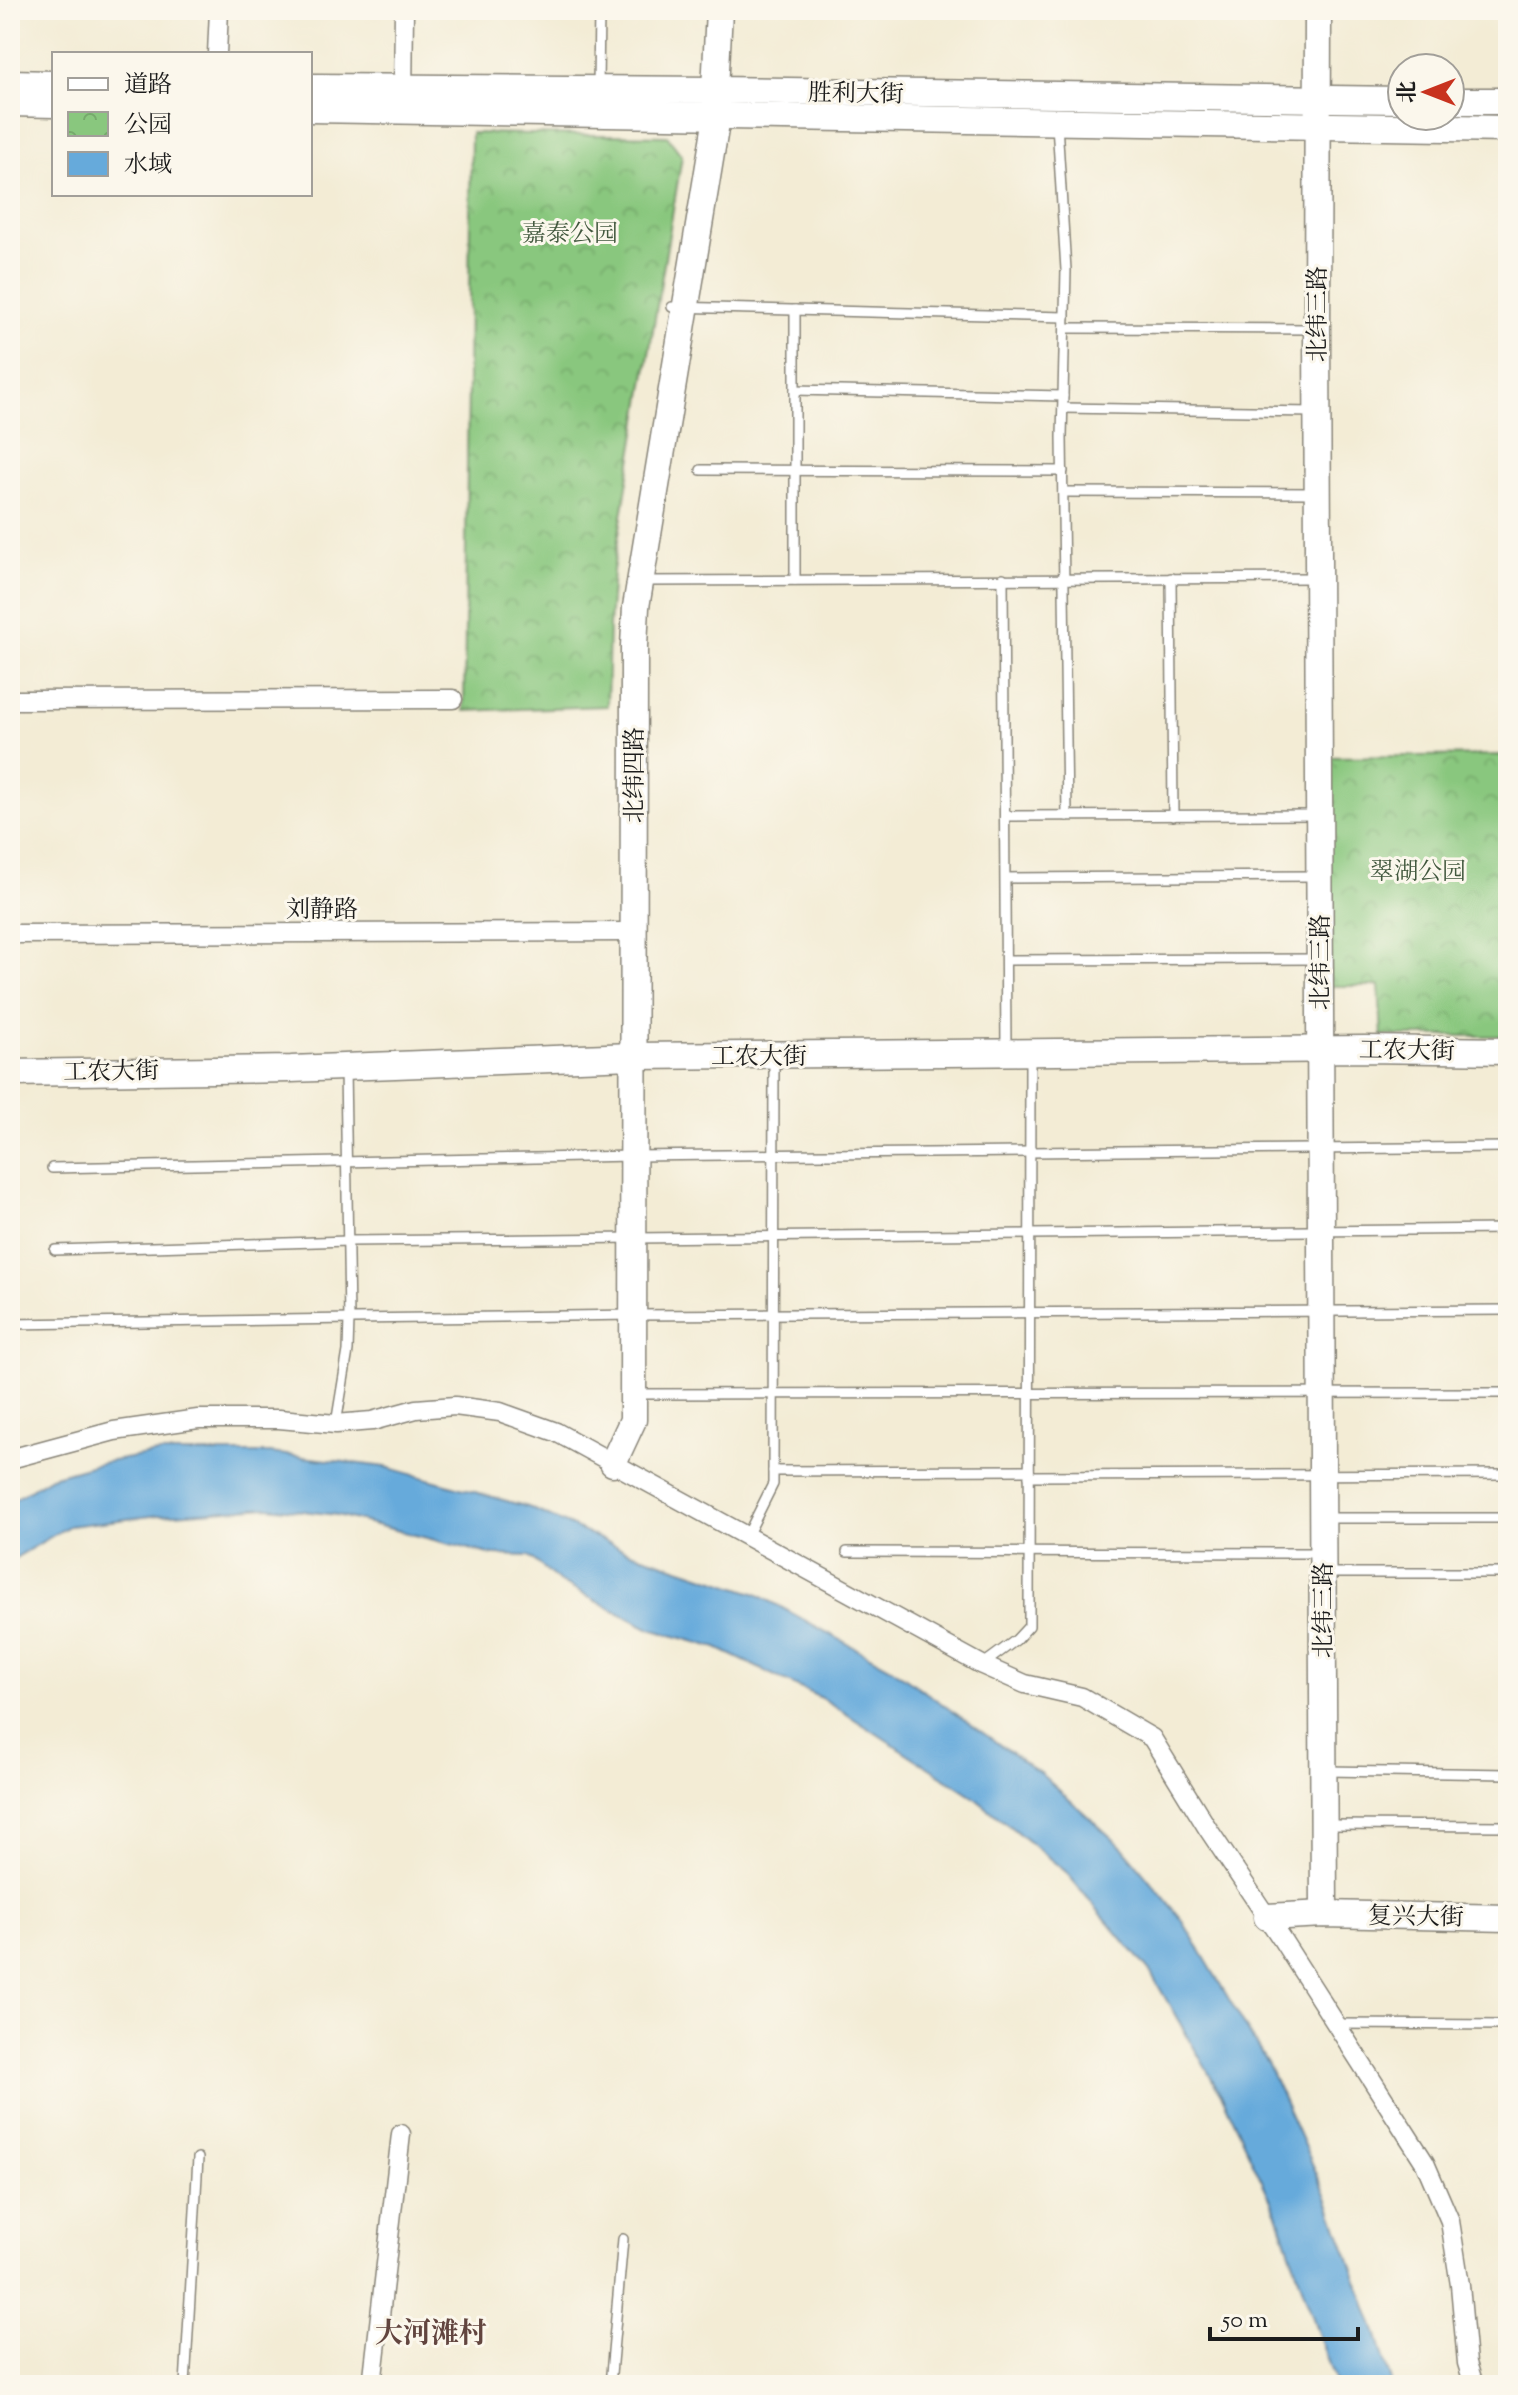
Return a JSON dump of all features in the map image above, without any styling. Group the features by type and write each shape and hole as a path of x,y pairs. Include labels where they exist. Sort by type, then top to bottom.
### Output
{"street":[{"path":"217,52 219,10"},
{"path":"403,99 404,10"},
{"name":"北纬四路","path":"613,1463 633,1420 633,1156 627,1052 622,649 715,90 719,10"},
{"name":"北纬三路","path":"1318,10 1324,1914"},
{"path":"10,83 52,84"},
{"name":"胜利大街","path":"312,87 403,99 710,117 1058,110 1317,99 1386,100"},
{"name":"胜利大街","path":"312,109 403,99 597,90 715,90 1058,110"},
{"path":"1466,101 1508,101"},
{"path":"10,103 52,104"},
{"path":"1058,110 1316,127 1508,129"},
{"path":"10,700 453,699"},
{"name":"刘静路","path":"10,934 627,932"},
{"name":"工农大街","path":"10,1062 627,1052 774,1056 1320,1049 1508,1051"},
{"name":"工农大街","path":"10,1073 345,1066 627,1052"},
{"path":"10,1459 114,1431 198,1419 279,1419 336,1424 372,1421 416,1409 455,1406 500,1412 556,1432 982,1665 1025,1684 1082,1697 1152,1738 1425,2163 1450,2221 1467,2363 1474,2385"},
{"name":"复兴大街","path":"1267,1917 1324,1914 1508,1918"},
{"path":"372,2385 401,2134"}],"lane":[{"path":"597,90 599,10"},
{"path":"1058,110 1066,270 1063,492 1067,816"},
{"path":"678,308 1317,329"},
{"path":"795,310 795,580"},
{"path":"795,390 1063,396"},
{"path":"1063,408 1317,412"},
{"path":"701,470 1063,471"},
{"path":"1063,492 1318,493"},
{"path":"982,1665 1016,1640 1029,1626 1030,1150 1006,960 1003,578"},
{"path":"1171,578 1173,816"},
{"path":"634,581 1318,578"},
{"path":"1005,816 1319,815"},
{"path":"1006,878 1319,876"},
{"path":"1006,960 1320,959"},
{"path":"747,1536 773,1484 774,1056"},
{"path":"336,1424 348,1351 349,1319 345,1066"},
{"path":"52,1168 1030,1150 1508,1147"},
{"path":"55,1250 348,1241 1508,1229"},
{"path":"10,1324 633,1315 1508,1310"},
{"path":"633,1394 1508,1393"},
{"path":"773,1471 1323,1476 1508,1474"},
{"path":"1323,1518 1508,1518"},
{"path":"847,1552 1029,1551 1508,1573"},
{"path":"1324,1771 1508,1774"},
{"path":"1324,1824 1508,1826"},
{"path":"1335,2024 1508,2025"},
{"path":"185,2385 198,2158"},
{"path":"610,2385 623,2239"}],"green space":[{"name":"嘉泰公园","path":"471,133 667,136 682,156 613,570 607,706 464,711"},
{"name":"翠湖公园","path":"1508,755 1508,1036 1382,1036 1379,986 1329,986 1326,757"}],"water":[{"path":"158,1453 270,1453 386,1467 528,1507 625,1550 757,1594 890,1667 1041,1774 1123,1848 1181,1918 1268,2065 1324,2190 1392,2385 1336,2385 1276,2211 1223,2098 1151,1973 1065,1871 971,1795 825,1700 717,1648 650,1629 560,1582 529,1556 493,1555 337,1515 268,1507 69,1526 10,1561 10,1502 51,1477 101,1463"}],"district":[{"name":"大河滩村","path":"431,2332"}]}
